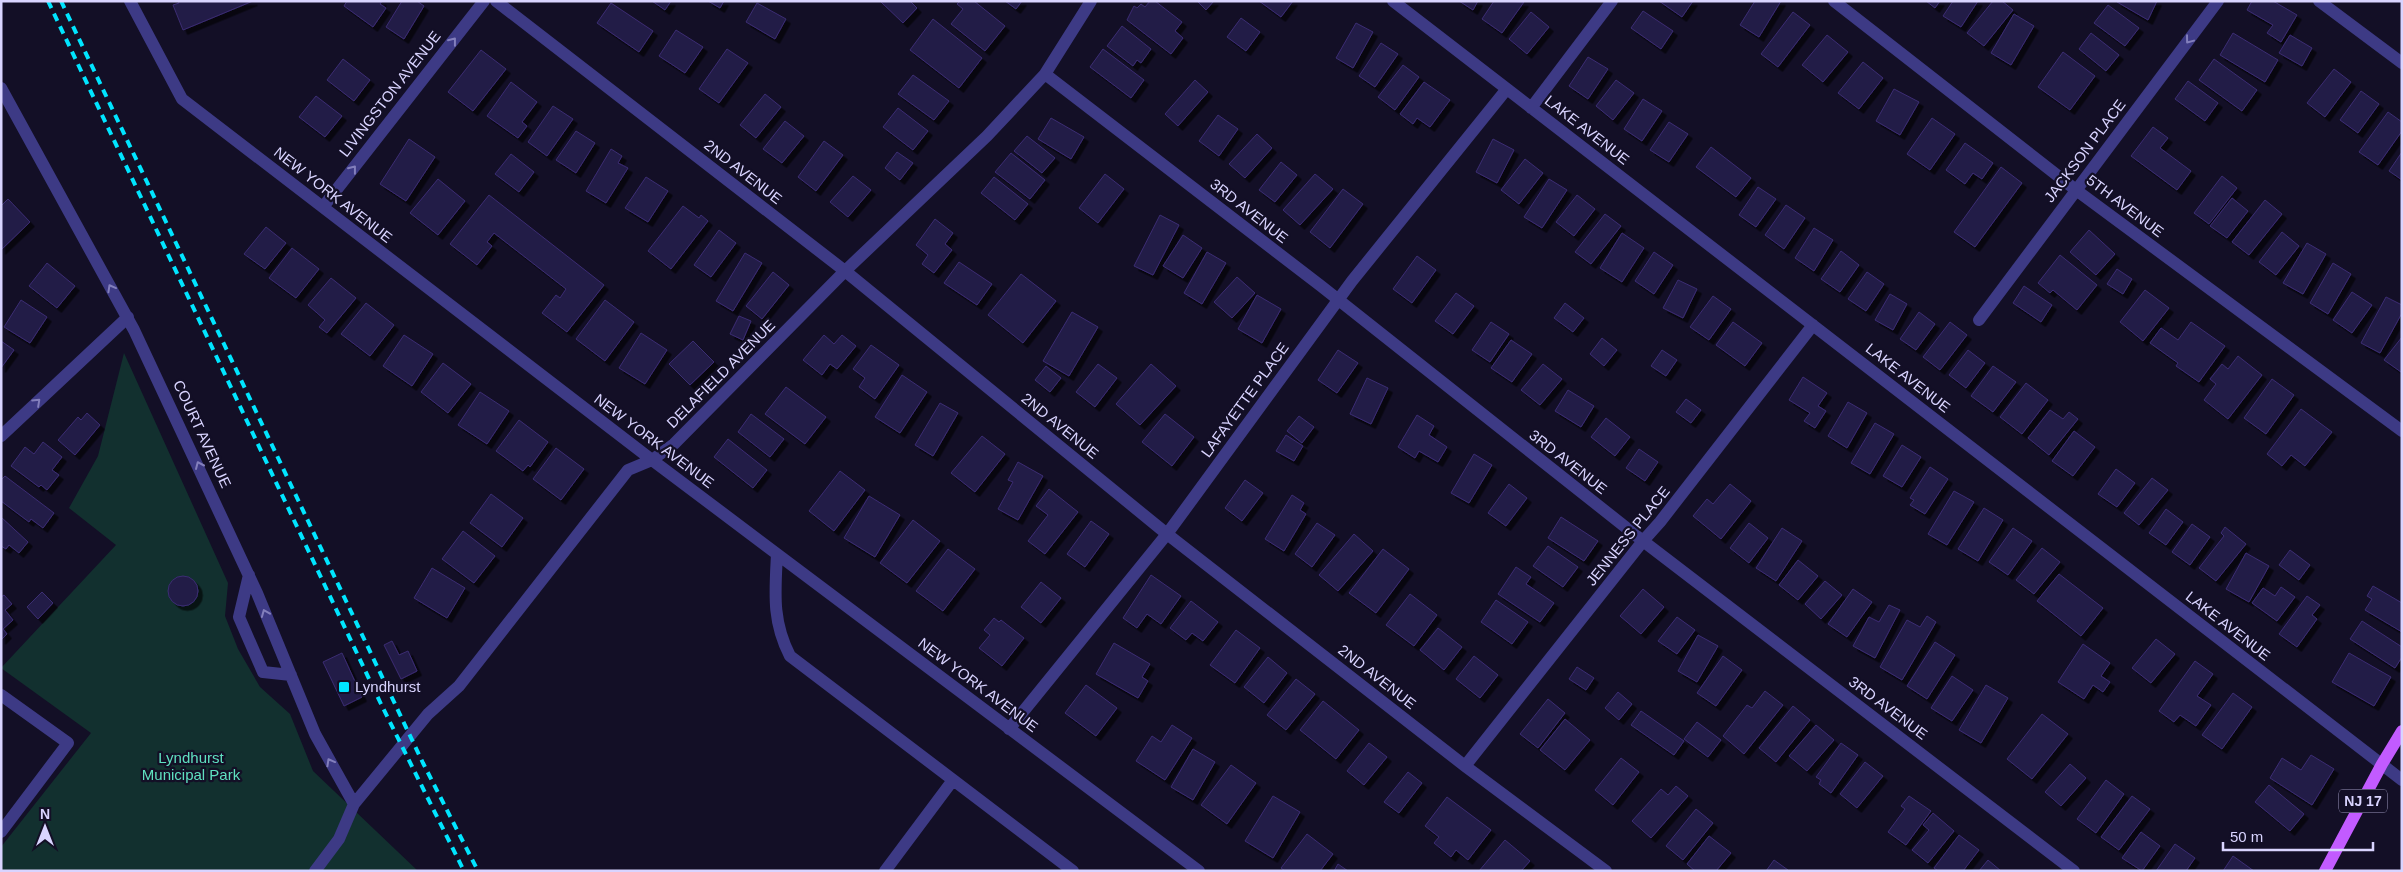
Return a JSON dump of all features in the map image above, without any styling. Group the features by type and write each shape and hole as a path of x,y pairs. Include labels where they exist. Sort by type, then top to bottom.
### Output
{"main road":[{"name":"NJ 17","path":"2325,871 2382,764 2402,732"}],"street":[{"name":"NEW YORK AVENUE","path":"130,1 182,99 652,460 1199,871"},
{"name":"LIVINGSTON AVENUE","path":"323,208 484,1"},
{"name":"2ND AVENUE","path":"496,1 845,271 1167,534 1465,766 1606,871"},
{"name":"DELAFIELD AVENUE","path":"315,871 339,840 354,804 428,714 459,686 628,470 652,460 674,444 845,271 987,136 1045,74 1091,1"},
{"name":"LAKE AVENUE","path":"1393,1 2402,780"},
{"path":"1531,108 1612,1"},
{"name":"5TH AVENUE","path":"1834,1 2076,190 2402,431"},
{"name":"JACKSON PLACE","path":"1979,320 2218,1"},
{"path":"2319,1 2402,63"},
{"name":"3RD AVENUE","path":"1045,74 1643,541 2074,871"},
{"name":"COURT AVENUE","path":"1,88 128,317 249,575 315,734 354,804"},
{"name":"LAFAYETTE PLACE","path":"1009,729 1167,534 1338,301 1506,90"},
{"path":"1,436 128,317"},
{"name":"JENNESS PLACE","path":"1465,766 1660,522 1813,325"},
{"path":"777,554 775,609 781,639 790,656 1073,871"},
{"path":"249,575 239,618 263,672 291,675"},
{"path":"1,695 68,743 1,832"},
{"path":"885,871 953,780"}],"green space":[{"name":"Lyndhurst Municipal Park","path":"124,353 228,583 225,616 238,649 260,687 290,714 313,771 418,871 1,871 1,847 91,733 1,668 116,545 69,508 98,456"}],"building":[{"path":"178,1 253,1 183,30 173,5 179,3"},
{"path":"347,1 382,1 380,4 386,8 373,27 344,6"},
{"path":"402,1 417,1 424,6 404,39 386,27"},
{"path":"652,1 671,1 665,10"},
{"path":"708,1 724,1 720,8"},
{"path":"880,1 910,1 917,8 903,23"},
{"path":"960,1 974,1 1005,26 985,51 951,24 963,9 957,4"},
{"path":"1005,1 1022,1 1016,9"},
{"path":"1150,1 1155,1 1182,22 1175,31 1183,38 1171,54 1127,20 1134,6 1137,8 1141,4 1145,7"},
{"path":"1197,1 1214,1 1206,10"},
{"path":"1259,1 1293,1 1281,17"},
{"path":"1459,1 1478,1 1473,10"},
{"path":"1494,1 1524,2 1502,33 1482,19"},
{"path":"1659,1 1693,1 1682,17"},
{"path":"1755,1 1781,1 1759,37 1740,25"},
{"path":"1926,1 1940,1 1935,8"},
{"path":"1953,1 1978,1 1961,27 1943,16"},
{"path":"1993,1 2002,1 2013,10 1984,46 1967,33"},
{"path":"2118,1 2157,1 2148,20 2117,2"},
{"path":"2252,1 2273,1 2297,15 2281,42 2267,33 2273,25 2247,10"},
{"path":"611,3 653,31 639,52 597,23"},
{"path":"757,3 786,19 775,39 746,22"},
{"path":"2108,5 2139,28 2125,46 2094,23"},
{"path":"1643,11 1673,31 1661,49 1631,28"},
{"path":"1531,12 1549,27 1527,54 1509,39"},
{"path":"1793,12 1810,25 1778,67 1761,54"},
{"path":"2014,14 2034,26 2011,65 1991,53"},
{"path":"1241,18 1260,32 1246,51 1227,37"},
{"path":"933,19 982,58 959,88 910,50"},
{"path":"1356,23 1373,32 1353,68 1336,58"},
{"path":"1122,26 1151,49 1141,63 1137,60 1133,66 1107,46"},
{"path":"676,30 703,47 685,73 659,56"},
{"path":"2091,33 2119,55 2106,71 2079,49"},
{"path":"2233,33 2278,60 2265,82 2220,55"},
{"path":"1827,35 1848,52 1823,82 1802,65"},
{"path":"2290,35 2312,48 2302,66 2279,53"},
{"path":"1381,43 1398,54 1375,87 1359,76"},
{"path":"727,49 748,63 719,103 699,89"},
{"path":"1103,49 1144,80 1131,98 1090,67"},
{"path":"481,50 506,69 473,111 448,92"},
{"path":"2063,52 2095,76 2070,110 2038,87"},
{"path":"1588,57 1608,69 1588,99 1569,86"},
{"path":"343,59 370,80 354,101 327,80"},
{"path":"2214,59 2257,90 2242,111 2199,80"},
{"path":"1863,62 1883,78 1859,109 1838,93"},
{"path":"1403,65 1419,77 1395,110 1378,97"},
{"path":"2334,69 2351,82 2325,117 2307,103"},
{"path":"913,75 949,101 934,120 898,94"},
{"path":"1195,80 1208,92 1178,126 1165,114"},
{"path":"1616,80 1634,93 1613,120 1596,106"},
{"path":"2188,81 2218,103 2205,121 2175,99"},
{"path":"511,82 537,102 522,122 527,126 518,138 487,116"},
{"path":"1424,82 1450,100 1430,127 1417,118 1413,124 1400,114"},
{"path":"1894,89 1919,102 1900,135 1876,121"},
{"path":"2361,91 2379,104 2358,133 2340,120"},
{"path":"765,94 781,107 756,138 740,125"},
{"path":"316,96 342,116 325,137 299,117"},
{"path":"1643,99 1662,111 1642,141 1624,129"},
{"path":"553,106 573,119 547,156 528,142"},
{"path":"898,108 928,131 913,150 883,127"},
{"path":"2388,112 2402,122 2402,131 2378,165 2359,152"},
{"path":"1218,115 1238,129 1219,156 1199,141"},
{"path":"1051,118 1084,137 1071,159 1038,139"},
{"path":"1932,118 1955,134 1930,170 1907,154"},
{"path":"785,121 804,136 782,163 763,149"},
{"path":"1669,122 1688,134 1669,162 1650,150"},
{"path":"2153,127 2168,138 2160,148 2191,171 2177,190 2131,156"},
{"path":"576,131 595,143 576,173 556,160"},
{"path":"1257,134 1272,148 1245,178 1229,164"},
{"path":"1027,136 1055,158 1042,173 1014,151"},
{"path":"409,139 435,157 406,201 380,184"},
{"path":"1493,139 1514,150 1497,183 1476,172"},
{"path":"824,141 843,155 816,191 798,177"},
{"path":"1965,143 1993,163 1982,179 1973,173 1965,184 1946,170"},
{"path":"1711,147 1751,178 1736,197 1696,167"},
{"path":"611,149 622,156 618,163 628,168 606,203 586,191"},
{"path":"897,152 913,163 900,180 885,168"},
{"path":"2402,152 2402,180 2389,171"},
{"path":"1011,153 1045,180 1030,199 995,172"},
{"path":"511,154 534,172 519,192 495,174"},
{"path":"1525,159 1543,173 1519,204 1501,190"},
{"path":"1281,162 1297,175 1275,202 1259,190"},
{"path":"2001,167 2022,183 1975,247 1954,232"},
{"path":"1105,174 1124,189 1098,223 1079,208"},
{"path":"1315,174 1333,189 1300,225 1283,210"},
{"path":"853,176 871,190 848,217 830,202"},
{"path":"2222,176 2237,188 2209,224 2194,213"},
{"path":"646,177 668,191 648,222 625,208"},
{"path":"994,177 1028,204 1015,220 981,193"},
{"path":"438,179 465,201 438,235 410,213"},
{"path":"1549,179 1567,190 1542,228 1524,217"},
{"path":"1758,187 1776,199 1756,227 1739,215"},
{"path":"1343,189 1363,204 1330,248 1310,232"},
{"path":"489,195 604,285 567,332 542,313 556,295 560,298 566,289 494,233 487,242 492,246 477,265 450,244"},
{"path":"1577,195 1595,209 1574,236 1556,222"},
{"path":"2232,198 2248,211 2227,238 2210,226"},
{"path":"8,199 30,222 1,250 1,206"},
{"path":"2265,200 2282,214 2249,255 2232,242"},
{"path":"1786,205 1805,218 1784,249 1765,235"},
{"path":"683,206 699,218 701,215 708,221 671,269 648,251"},
{"path":"1605,214 1621,226 1591,264 1575,252"},
{"path":"1160,215 1179,225 1153,275 1134,266"},
{"path":"935,219 953,233 945,244 952,250 934,273 922,264 928,255 916,245"},
{"path":"266,227 286,243 265,269 244,254"},
{"path":"1814,228 1833,240 1814,271 1795,258"},
{"path":"719,230 736,243 711,277 694,265"},
{"path":"2089,230 2115,254 2096,275 2070,252"},
{"path":"2282,232 2299,246 2276,275 2259,262"},
{"path":"1622,233 1644,248 1622,282 1600,268"},
{"path":"1183,235 1202,248 1183,278 1163,266"},
{"path":"2307,243 2326,254 2303,294 2283,283"},
{"path":"292,248 319,269 296,298 269,278"},
{"path":"1841,251 1859,265 1840,292 1821,279"},
{"path":"1207,252 1226,263 1202,304 1184,293"},
{"path":"1654,252 1673,265 1654,294 1635,281"},
{"path":"745,253 762,263 733,311 716,301"},
{"path":"2060,255 2097,285 2077,310 2053,290 2050,293 2038,283"},
{"path":"1417,256 1436,270 1412,303 1393,289"},
{"path":"959,262 992,284 977,305 944,283"},
{"path":"47,263 75,286 57,308 29,286"},
{"path":"2333,263 2351,274 2328,314 2310,303"},
{"path":"2117,269 2132,279 2123,294 2107,284"},
{"path":"773,272 789,285 762,319 746,306"},
{"path":"1867,272 1884,284 1866,311 1848,299"},
{"path":"1021,274 1056,301 1023,343 988,315"},
{"path":"1237,277 1255,293 1232,318 1214,302"},
{"path":"331,278 356,298 327,333 319,327 325,320 308,305"},
{"path":"1678,280 1697,289 1683,318 1663,308"},
{"path":"2024,286 2052,305 2041,322 2013,303"},
{"path":"2145,290 2169,308 2143,341 2120,322"},
{"path":"2352,292 2372,305 2352,333 2333,320"},
{"path":"1456,293 1474,306 1453,334 1435,321"},
{"path":"1890,294 1907,304 1893,330 1875,320"},
{"path":"1257,295 1281,309 1262,343 1238,329"},
{"path":"1713,296 1731,309 1709,340 1690,327"},
{"path":"2386,297 2402,305 2402,313 2380,353 2361,343"},
{"path":"21,300 47,317 30,343 4,327"},
{"path":"605,300 634,322 605,361 576,339"},
{"path":"366,303 394,325 370,356 341,334"},
{"path":"1565,303 1584,318 1573,332 1554,318"},
{"path":"1072,312 1098,327 1069,376 1043,361"},
{"path":"1919,312 1935,324 1916,350 1900,339"},
{"path":"739,316 751,321 743,340 730,334"},
{"path":"1491,322 1509,334 1490,362 1472,350"},
{"path":"1733,322 1762,343 1745,366 1716,345"},
{"path":"1950,322 1967,335 1940,370 1923,357"},
{"path":"2191,322 2225,346 2199,382 2176,366 2178,363 2150,343 2161,328 2178,340"},
{"path":"641,333 667,350 645,384 619,368"},
{"path":"404,335 433,354 412,386 383,366"},
{"path":"824,335 834,344 842,335 856,346 837,369 830,364 822,375 803,360"},
{"path":"2402,337 2402,372 2401,372 2384,360"},
{"path":"1602,338 1617,350 1604,366 1590,354"},
{"path":"1511,340 1532,354 1512,382 1491,368"},
{"path":"1,341 14,350 1,368"},
{"path":"693,341 714,362 690,385 669,364"},
{"path":"871,345 899,365 875,399 859,387 865,378 853,369"},
{"path":"1338,350 1358,363 1337,393 1318,380"},
{"path":"1662,350 1677,360 1666,376 1651,366"},
{"path":"1968,350 1985,363 1966,388 1949,375"},
{"path":"2238,356 2262,375 2228,419 2204,400 2216,384 2210,379 2222,364 2228,369"},
{"path":"443,363 471,384 448,413 421,392"},
{"path":"1098,364 1117,378 1095,407 1076,392"},
{"path":"1151,364 1176,386 1140,425 1116,404"},
{"path":"1543,364 1562,379 1540,405 1521,390"},
{"path":"1046,366 1061,378 1050,392 1035,380"},
{"path":"1993,366 2016,382 1993,412 1971,396"},
{"path":"902,375 927,392 900,433 875,417"},
{"path":"1803,377 1827,393 1818,406 1826,411 1815,428 1804,421 1810,413 1789,400"},
{"path":"1367,378 1388,388 1371,424 1350,414"},
{"path":"2272,379 2294,395 2266,434 2244,418"},
{"path":"2026,383 2048,400 2022,434 2000,417"},
{"path":"786,387 826,417 805,444 765,414"},
{"path":"1568,390 1594,406 1581,427 1555,411"},
{"path":"480,392 509,411 487,444 458,425"},
{"path":"1686,399 1701,410 1691,423 1676,412"},
{"path":"1848,402 1867,413 1847,448 1828,436"},
{"path":"940,403 958,413 933,456 915,445"},
{"path":"2301,409 2332,432 2305,466 2291,455 2282,466 2267,454"},
{"path":"2050,410 2063,419 2069,412 2078,419 2049,455 2028,438"},
{"path":"87,413 100,425 75,455 58,440 78,417 81,420"},
{"path":"751,414 784,439 770,457 738,432"},
{"path":"1165,414 1194,437 1172,466 1142,442"},
{"path":"1417,415 1434,426 1429,435 1447,447 1438,462 1419,451 1415,458 1398,447"},
{"path":"1299,416 1314,427 1302,443 1287,431"},
{"path":"1606,418 1630,437 1615,456 1591,437"},
{"path":"519,420 548,442 530,467 528,465 523,471 496,451"},
{"path":"1875,423 1894,434 1870,474 1851,463"},
{"path":"2074,431 2095,447 2073,476 2052,461"},
{"path":"1286,435 1303,446 1294,461 1276,451"},
{"path":"982,436 1005,454 975,492 951,473"},
{"path":"728,439 767,470 753,488 714,457"},
{"path":"43,442 62,457 52,470 59,475 47,490 41,485 39,487 11,466 25,447 34,454"},
{"path":"1902,445 1921,457 1902,487 1883,476"},
{"path":"556,448 584,469 561,500 533,479"},
{"path":"1639,449 1658,462 1645,481 1626,468"},
{"path":"1474,454 1492,465 1469,503 1451,493"},
{"path":"1018,462 1043,476 1018,520 998,509 1013,482 1008,480"},
{"path":"1930,467 1948,479 1925,514 1910,505 1914,500 1910,498"},
{"path":"2116,469 2135,483 2117,507 2098,494"},
{"path":"840,471 865,490 834,531 809,511"},
{"path":"5,476 54,513 43,528 31,519 29,522 1,501 1,480"},
{"path":"2152,478 2168,490 2139,525 2124,513"},
{"path":"1245,480 1263,493 1242,521 1225,508"},
{"path":"1509,484 1527,498 1506,526 1488,513"},
{"path":"1730,484 1751,501 1721,539 1693,516 1707,499 1713,504"},
{"path":"1049,489 1078,512 1045,554 1028,541 1048,515 1036,506"},
{"path":"1954,491 1974,502 1947,545 1928,534"},
{"path":"491,494 523,518 502,547 470,523"},
{"path":"1292,495 1304,503 1300,510 1306,514 1284,551 1265,539"},
{"path":"869,496 900,515 875,557 844,538"},
{"path":"1984,508 2003,520 1978,561 1958,549"},
{"path":"2166,509 2183,522 2166,545 2149,533"},
{"path":"1,517 28,542 19,553 9,545 6,549 1,546"},
{"path":"1561,517 1598,541 1584,561 1548,538"},
{"path":"913,520 940,541 907,583 880,563"},
{"path":"1091,521 1109,534 1085,567 1067,554"},
{"path":"1317,523 1335,535 1312,567 1295,554"},
{"path":"1749,523 1768,538 1749,563 1730,548"},
{"path":"2192,524 2210,537 2190,565 2172,552"},
{"path":"2225,527 2246,544 2216,581 2199,568 2224,536 2221,533"},
{"path":"1782,528 1802,541 1776,581 1756,568"},
{"path":"2013,528 2032,541 2008,575 1989,562"},
{"path":"463,531 495,556 474,583 442,559"},
{"path":"1354,534 1373,551 1338,591 1319,575"},
{"path":"1548,546 1578,567 1563,587 1533,566"},
{"path":"2042,548 2060,562 2034,594 2016,580"},
{"path":"948,549 975,569 943,611 916,591"},
{"path":"1383,549 1409,569 1376,613 1349,593"},
{"path":"2290,550 2310,565 2299,580 2279,565"},
{"path":"2246,553 2269,566 2249,602 2226,589"},
{"path":"1798,560 1818,576 1798,600 1779,585"},
{"path":"1516,567 1531,577 1526,584 1554,603 1540,622 1498,594"},
{"path":"432,568 465,588 447,618 414,598"},
{"path":"2059,574 2103,608 2081,636 2037,601"},
{"path":"1151,575 1181,596 1161,624 1147,614 1137,628 1123,618"},
{"path":"183,576 189,577 197,585 197,597 189,605 183,606 177,605 169,597 168,591 169,585 177,577"},
{"path":"1825,581 1842,595 1821,619 1805,604"},
{"path":"1041,582 1061,598 1041,623 1021,607"},
{"path":"2373,586 2402,603 2402,632 2365,610 2372,599 2367,596"},
{"path":"2281,587 2295,597 2277,621 2252,603 2263,588 2275,596"},
{"path":"1643,589 1664,607 1641,634 1620,616"},
{"path":"1853,589 1872,602 1847,637 1828,624"},
{"path":"42,592 53,603 38,619 27,607"},
{"path":"1410,594 1437,615 1414,646 1386,625"},
{"path":"4,595 12,604 5,610 13,620 3,629 7,634 1,640 1,597"},
{"path":"2307,596 2320,605 2312,615 2317,619 2297,647 2279,634"},
{"path":"1496,600 1528,622 1512,644 1481,622"},
{"path":"1191,601 1218,622 1203,641 1192,633 1186,640 1170,628"},
{"path":"1889,605 1900,610 1875,658 1853,646 1869,617 1879,622"},
{"path":"1927,616 1936,622 1902,680 1880,667 1907,620 1920,627"},
{"path":"1677,617 1695,630 1677,654 1658,641"},
{"path":"994,618 999,622 1001,620 1024,638 1002,666 979,648 990,635 984,630"},
{"path":"2362,621 2402,647 2402,657 2395,668 2350,639"},
{"path":"1438,628 1462,647 1444,670 1420,650"},
{"path":"1236,630 1260,648 1235,683 1210,665"},
{"path":"1698,635 1718,646 1697,682 1678,671"},
{"path":"2156,639 2175,654 2151,683 2132,668"},
{"path":"392,641 399,655 408,651 417,671 401,679 384,645"},
{"path":"1935,642 1955,655 1927,699 1907,686"},
{"path":"1114,643 1150,664 1142,677 1148,681 1138,698 1096,674"},
{"path":"2083,644 2110,663 2101,676 2110,682 2103,692 2093,685 2084,699 2058,682"},
{"path":"342,653 362,697 344,706 323,662"},
{"path":"2349,653 2391,677 2374,706 2332,682"},
{"path":"1474,656 1498,675 1480,698 1456,679"},
{"path":"1723,656 1742,670 1716,706 1697,693"},
{"path":"1268,657 1287,673 1264,703 1244,687"},
{"path":"2195,661 2213,674 2197,696 2211,705 2196,726 2180,715 2174,722 2159,711"},
{"path":"1577,667 1594,678 1586,690 1569,679"},
{"path":"1952,676 1973,690 1952,721 1931,708"},
{"path":"1296,679 1315,694 1286,730 1267,715"},
{"path":"1086,685 1117,708 1096,736 1065,713"},
{"path":"1986,685 2008,698 1981,743 1959,730"},
{"path":"1765,691 1783,705 1744,754 1723,736 1747,705 1752,708"},
{"path":"1618,692 1632,704 1619,720 1605,708"},
{"path":"2233,693 2252,707 2222,749 2202,735"},
{"path":"1548,699 1565,713 1538,748 1520,734"},
{"path":"1323,701 1359,730 1336,759 1300,730"},
{"path":"1793,706 1810,720 1776,762 1759,748"},
{"path":"1641,711 1684,741 1674,755 1631,725"},
{"path":"2042,714 2068,734 2032,779 2007,759"},
{"path":"1565,719 1590,740 1565,770 1540,750"},
{"path":"1697,722 1721,740 1708,757 1684,739"},
{"path":"1172,725 1192,738 1165,780 1136,761 1152,736 1161,742"},
{"path":"1816,725 1834,740 1807,771 1789,756"},
{"path":"1369,743 1387,757 1364,785 1347,771"},
{"path":"1841,743 1858,755 1831,793 1819,784 1821,780 1816,777"},
{"path":"1193,749 1215,762 1193,800 1171,787"},
{"path":"2311,755 2334,769 2312,805 2270,778 2282,758 2301,770"},
{"path":"1621,758 1639,772 1613,805 1595,790"},
{"path":"1865,762 1883,776 1857,808 1840,794"},
{"path":"2070,764 2086,778 2061,806 2045,792"},
{"path":"1231,765 1256,783 1227,824 1201,805"},
{"path":"1408,772 1422,783 1399,813 1384,802"},
{"path":"2106,780 2124,794 2096,833 2077,819"},
{"path":"2269,785 2304,814 2290,831 2255,802"},
{"path":"1676,786 1688,796 1651,838 1632,821 1661,789 1668,795"},
{"path":"1273,796 1300,812 1273,858 1245,841"},
{"path":"1909,796 1931,811 1906,845 1888,832 1905,809 1901,806"},
{"path":"2132,796 2150,809 2119,850 2101,837"},
{"path":"1447,797 1491,830 1468,860 1456,850 1451,857 1434,843 1439,837 1425,826"},
{"path":"1696,809 1713,823 1683,860 1666,846"},
{"path":"1933,813 1954,831 1928,863 1912,850 1929,830 1923,825"},
{"path":"2141,832 2160,846 2142,871 2122,858"},
{"path":"1307,834 1333,854 1320,871 1285,871 1281,868"},
{"path":"1959,835 1979,850 1963,871 1938,871 1934,868"},
{"path":"1709,836 1731,853 1716,871 1695,871 1687,864"},
{"path":"1505,840 1530,861 1521,871 1479,871"},
{"path":"2175,844 2195,858 2186,871 2156,871"},
{"path":"2233,856 2254,871 2223,871"},
{"path":"1774,860 1788,870 1766,871"},
{"path":"1988,860 2001,871 1979,871"},
{"path":"1338,864 1348,871 1334,871"}],"railway":[{"path":"48,1 381,704 464,871"},
{"path":"61,1 423,763 478,871"}],"place":[{"name":"Lyndhurst","path":"344,687"}]}
